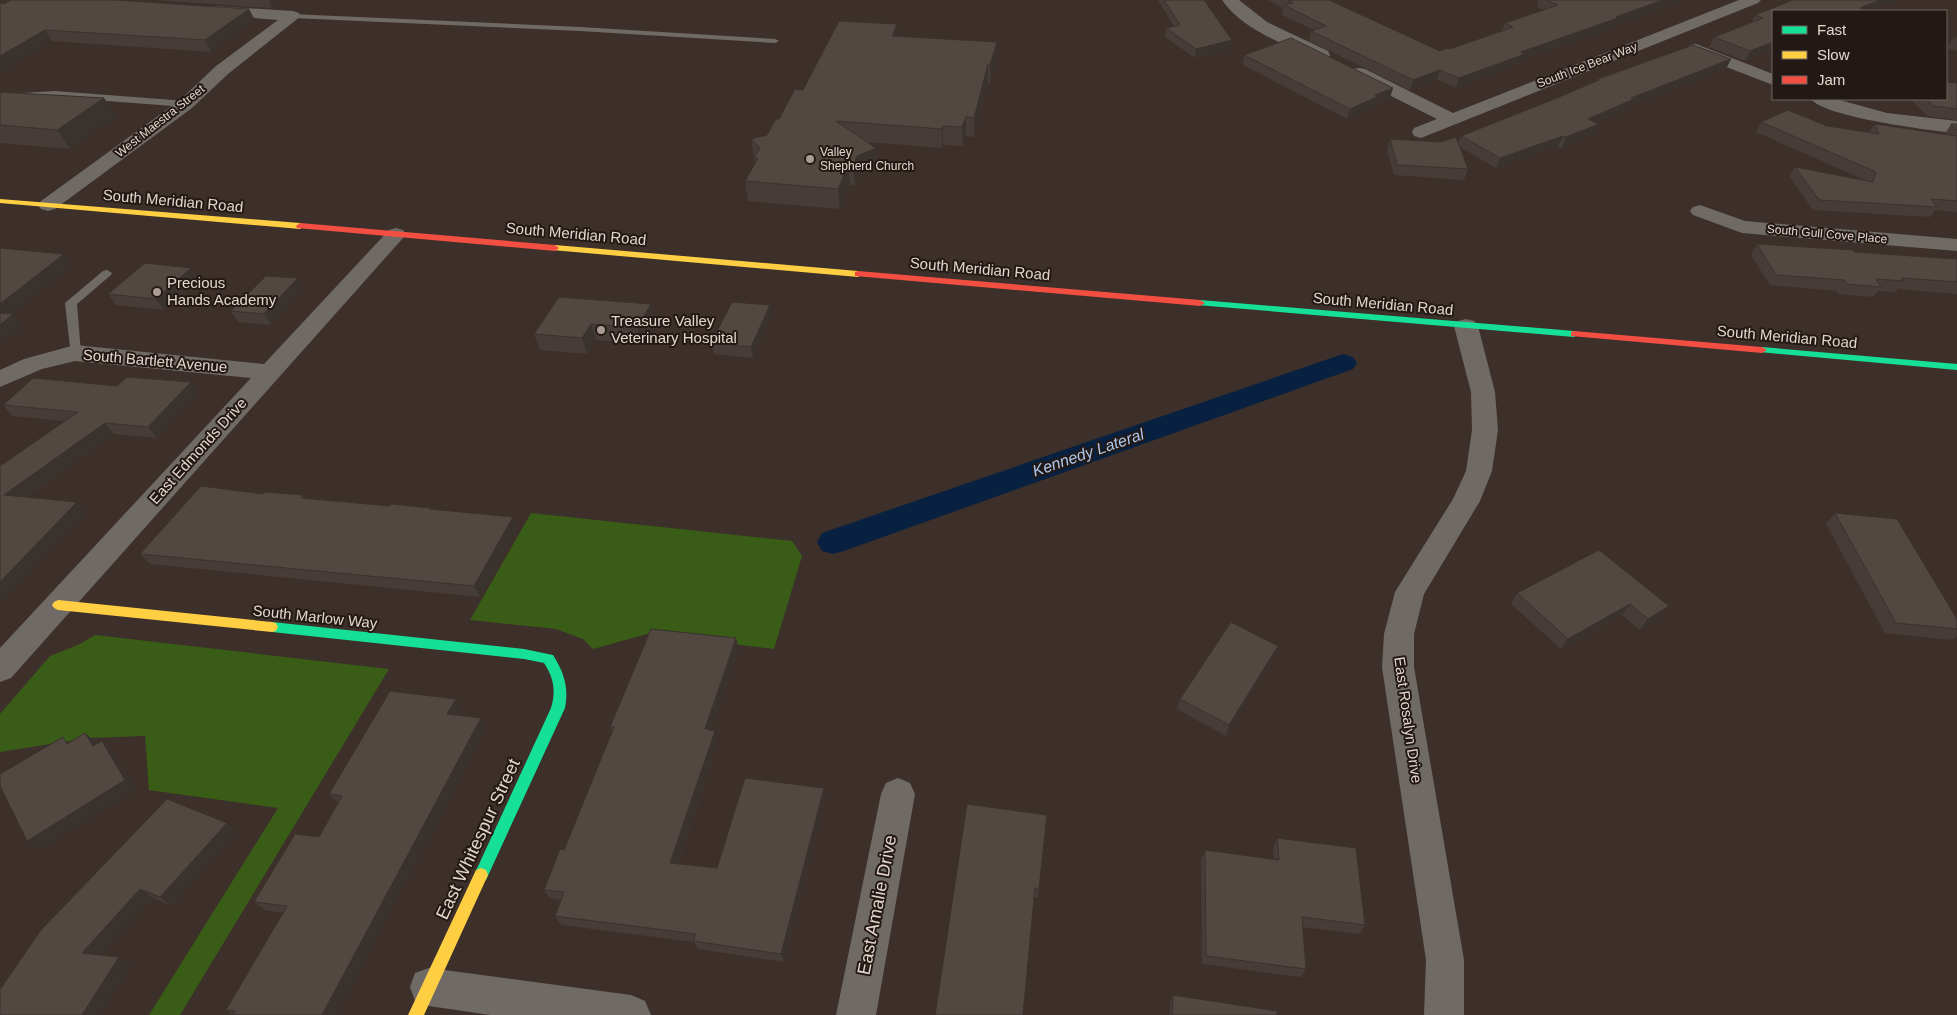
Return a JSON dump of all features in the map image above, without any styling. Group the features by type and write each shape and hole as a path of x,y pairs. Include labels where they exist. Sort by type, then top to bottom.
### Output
{"main road":[{"name":"South Meridian Road","path":"0,201 1957,367"},
{"name":"South Marlow Way","path":"58,605 524,654 548,659 560,675"},
{"name":"East Whitespur Street","path":"422,1001 558,708 563,690 560,675"}],"street":[{"path":"1230,0 1242,13 1256,22 1451,119"},
{"name":"South Ice Bear Way","path":"1421,132 1753,0"},
{"path":"204,10 293,16"},
{"name":"West Maestra Street","path":"48,206 186,104 222,70 293,16"},
{"path":"1662,36 1772,80"},
{"path":"1823,100 1883,119 1957,128"},
{"name":"South Gull Cove Place","path":"1700,211 1742,227 1780,232 1957,245"},
{"name":"East Edmonds Drive","path":"0,669 396,234"},
{"name":"East Rosalyn Drive","path":"1444,1015 1445,960 1398,667 1399,634 1410,592 1466,501 1479,471 1484,430 1483,392 1466,326"},
{"name":"South Bartlett Avenue","path":"6,376 54,357 75,353 270,372"},
{"name":"East Amalie Drive","path":"856,1015 898,794"},
{"path":"422,1001 631,1015"}],"lane":[{"path":"293,16 580,29 775,41"},
{"path":"0,103 22,96 54,94 186,104"},
{"path":"75,353 71,303 107,273"}],"green space":[{"path":"531,513 792,541 802,556 774,649 647,634 593,649 583,639 556,629 470,620"},
{"path":"95,635 389,669 180,1015 149,1015 278,808 149,790 145,736 88,738 0,752 0,714 50,656 80,644"}],"building":[{"path":"11,0 116,0 249,9 205,40 45,30 0,56 0,3 4,4"},
{"path":"1164,0 1204,0 1232,40 1196,49 1166,28 1180,25"},
{"path":"1288,0 1329,0 1440,51 1513,27 1505,23 1558,5 1546,0 1663,0 1521,52 1525,54 1459,78 1440,70 1413,80 1311,31 1326,26 1284,5 1293,3"},
{"path":"1793,0 1880,0 1860,8 1862,10 1772,10 1772,42 1750,51 1714,37 1763,18 1755,15"},
{"path":"839,21 897,24 892,36 997,42 990,65 988,64 974,118 966,117 962,127 943,126 942,129 836,121 876,148 857,156 853,166 848,166 838,189 745,181 758,158 754,158 760,148 751,139 767,135 776,119 779,119 795,89 803,90"},
{"path":"1291,38 1393,88 1375,95 1379,96 1350,109 1244,55"},
{"path":"1693,45 1731,59 1631,98 1634,99 1588,119 1599,124 1566,137 1563,136 1500,158 1461,136 1557,98 1598,79"},
{"path":"1947,82 1957,83 1957,109 1934,106 1927,100 1947,100"},
{"path":"0,92 104,98 57,130 0,125"},
{"path":"1788,110 1827,126 1879,134 1875,124 1957,136 1957,201 1931,199 1937,207 1819,200 1795,167 1873,182 1876,172 1761,122"},
{"path":"1951,124 1957,124 1957,130"},
{"path":"1456,137 1468,169 1397,165 1390,139 1441,142"},
{"path":"1757,244 1957,259 1957,282 1901,278 1904,281 1876,279 1881,287 1847,284 1844,280 1776,275"},
{"path":"0,248 64,254 0,304"},
{"path":"145,263 191,268 156,299 108,294"},
{"path":"266,276 298,278 264,314 231,311"},
{"path":"559,297 651,304 637,328 591,324 582,338 534,334"},
{"path":"732,302 770,305 751,347 711,343"},
{"path":"0,313 13,314 0,325"},
{"path":"127,377 191,382 148,427 105,423 4,495 77,502 0,582 0,466 78,412 3,405 33,378 117,386"},
{"path":"201,486 263,494 265,492 303,495 301,498 390,506 391,504 513,517 474,586 140,554"},
{"path":"1835,513 1897,519 1957,619 1957,629 1896,623"},
{"path":"1599,550 1669,606 1648,619 1630,604 1568,639 1517,593"},
{"path":"1231,622 1278,646 1229,725 1180,699"},
{"path":"651,629 736,638 705,729 715,731 670,863 717,868 745,778 824,788 781,954 693,941 696,934 555,916 564,892 544,890 560,849 564,850 614,727 610,727"},
{"path":"390,691 456,699 447,714 481,718 322,1015 233,1015 235,1011 226,1010 287,906 254,902 295,834 319,837 342,796 329,794"},
{"path":"85,733 93,746 102,741 125,780 27,841 0,786 0,774 63,737 67,744"},
{"path":"167,799 227,823 160,897 140,889 82,953 119,957 82,1015 0,1015 0,988 41,930"},
{"path":"967,804 1047,815 1039,889 1035,888 1023,1015 935,1015"},
{"path":"1277,838 1356,848 1365,925 1302,917 1306,969 1206,956 1205,850 1279,860"},
{"path":"1173,995 1277,1011 1277,1015 1172,1015"}],"waterway":[{"name":"Kennedy Lateral","path":"833,542 1343,363"}],"traffic: fast":[{"path":"1200,303 1574,334"},
{"path":"1762,350 1957,367"},
{"path":"272,627 524,654 548,659 560,682 561,694 558,708 481,875"}],"traffic: slow":[{"path":"0,201 300,226"},
{"path":"555,248 858,274"},
{"path":"58,605 272,627"},
{"path":"416,1015 481,875"}],"traffic: jam":[{"path":"300,226 555,248"},
{"path":"858,274 1200,303"},
{"path":"1574,334 1762,350"}],"place":[{"name":"Valley Shepherd Church","path":"810,159"},
{"name":"Precious Hands Academy","path":"157,292"},
{"name":"Treasure Valley Veterinary Hospital","path":"601,330"}]}
